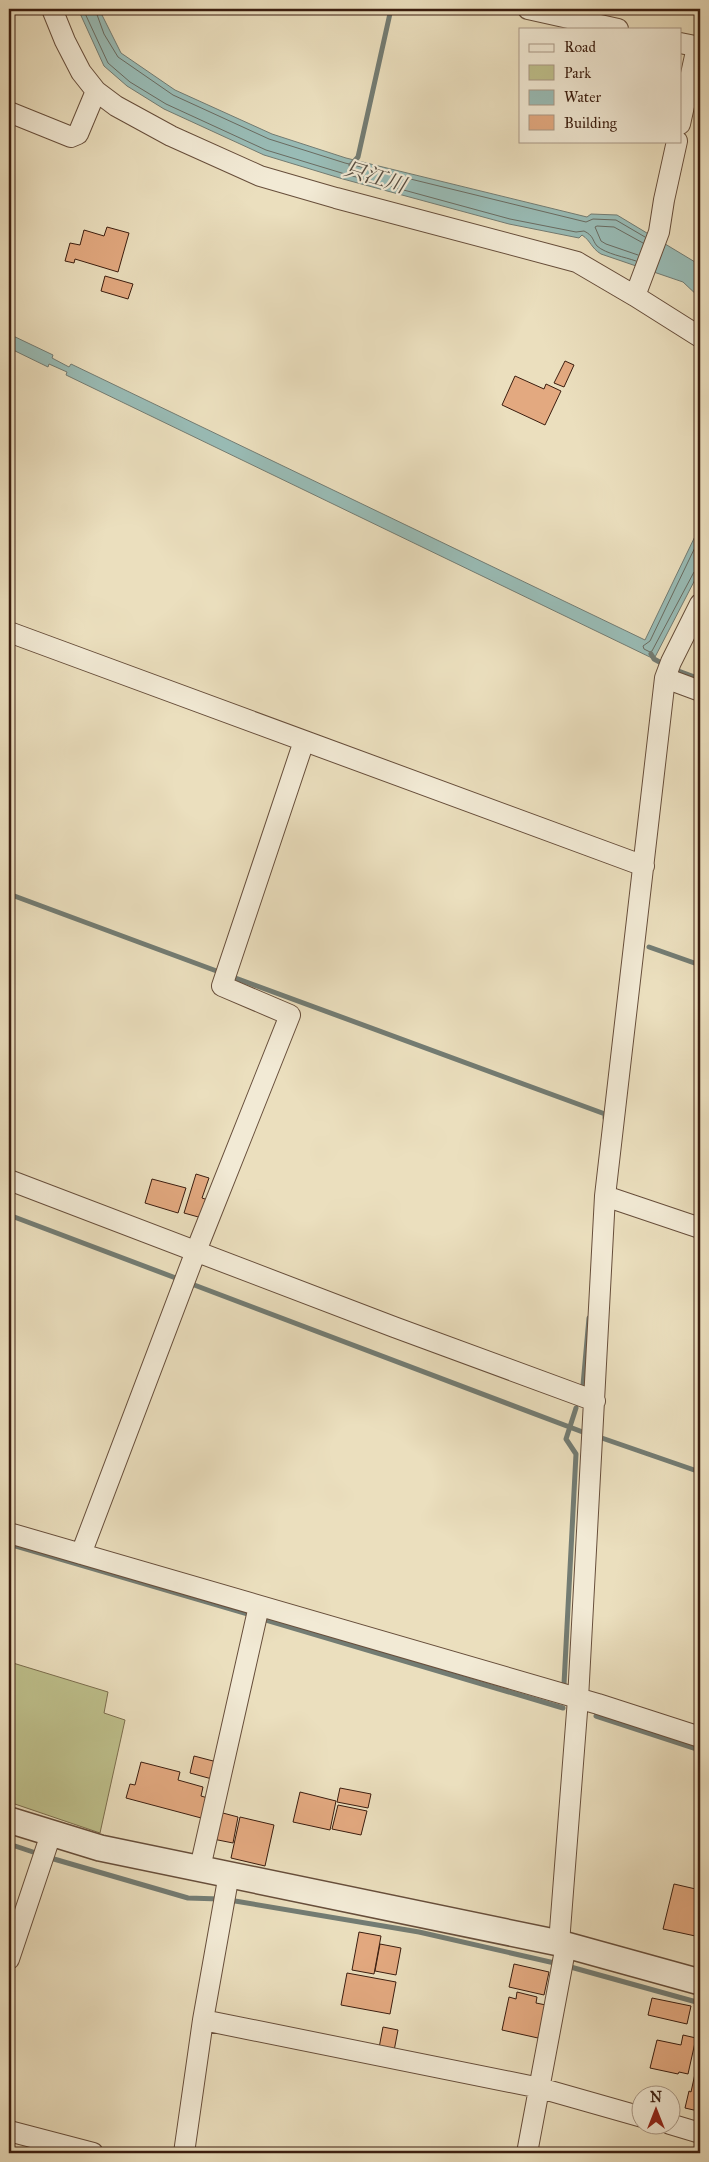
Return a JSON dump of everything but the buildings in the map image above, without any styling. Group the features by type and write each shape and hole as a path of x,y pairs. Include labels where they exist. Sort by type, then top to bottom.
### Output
{"street":[{"path":"52,9 65,41 81,72 96,91 116,106 172,136 260,176 346,201 577,262 700,337"},
{"path":"528,9 614,28"},
{"path":"682,112 693,46"},
{"path":"9,112 71,137 78,134 96,91"},
{"path":"635,296 644,277 659,232 677,142"},
{"path":"527,2153 563,1955 605,1196 668,670 700,604"},
{"path":"9,632 644,866"},
{"path":"668,670 700,690"},
{"path":"81,1554 196,1251 290,1015 222,986 304,741"},
{"path":"9,1180 394,1327 595,1401"},
{"path":"605,1196 700,1228"},
{"path":"9,1533 578,1699 700,1737"},
{"path":"200,1868 258,1606"},
{"path":"9,1820 46,1848 100,1848 200,1868 226,1891 700,1982"},
{"path":"9,1959 46,1848"},
{"path":"184,2153 203,2020 226,1891"},
{"path":"203,2020 540,2088 632,2113"},
{"path":"682,2128 700,2133"},
{"path":"9,2131 93,2153"}],"green space":[{"path":"13,1663 108,1692 104,1713 125,1720 100,1833 9,1802 9,1674"}],"water":[{"name":"只江川","path":"78,9 99,9 121,53 175,90 272,134 346,158 587,217 591,214 617,215 700,265 700,298 683,282 601,254 582,235 579,238 509,224 343,179 264,155 164,109 127,86 104,66"},
{"path":"9,334 53,355 52,358 69,367 71,364 645,640 700,526 700,570 654,659 66,375 67,372 49,364 48,367 9,348"}],"waterway":[{"name":"只江川","path":"351,165 358,157 391,9"},
{"path":"651,654 654,659 665,665"},
{"path":"673,669 700,679"},
{"path":"9,894 222,973"},
{"path":"649,947 700,965"},
{"path":"230,976 605,1114 605,1118"},
{"path":"9,1215 181,1280"},
{"path":"189,1283 588,1434"},
{"path":"583,1385 589,1318"},
{"path":"564,1684 576,1454 566,1439 576,1408"},
{"path":"596,1436 700,1472"},
{"path":"9,1544 248,1614"},
{"path":"266,1620 563,1708"},
{"path":"596,1716 700,1750"},
{"path":"9,1844 39,1854"},
{"path":"47,1857 188,1898 220,1899"},
{"path":"229,1900 419,1932 559,1964"},
{"path":"567,1966 700,2003"}]}
